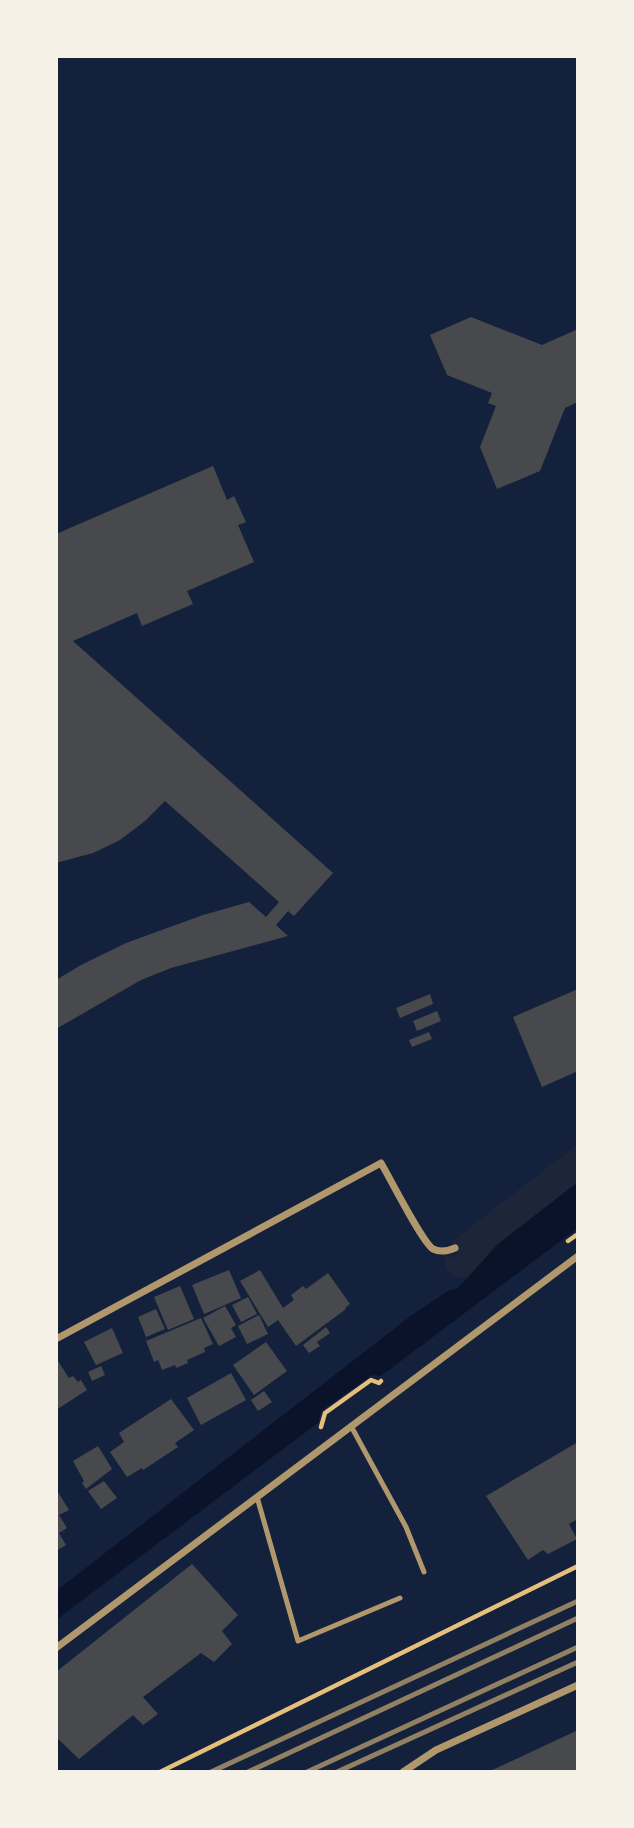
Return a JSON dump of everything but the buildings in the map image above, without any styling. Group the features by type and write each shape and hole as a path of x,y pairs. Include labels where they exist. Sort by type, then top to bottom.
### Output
{"street":[{"path":"56,1339 381,1163 426,1241 438,1251 446,1252 455,1248"},
{"path":"56,1648 578,1256"},
{"path":"403,1772 436,1750 578,1685"}],"lane":[{"path":"351,1426 406,1527 424,1572"},
{"path":"257,1497 298,1642 400,1598"}],"path":[{"path":"160,1772 578,1566"}],"shaded area":[{"path":"578,1144 578,1182 498,1244 469,1278 458,1278 446,1270 444,1257 458,1254 451,1242"},
{"path":"578,1182 578,1228 381,1376 372,1375 321,1411 318,1423 56,1620 56,1591 412,1315 448,1291 458,1288 498,1244"}],"railway":[{"path":"211,1772 578,1601"},
{"path":"248,1772 578,1618"},
{"path":"307,1772 578,1647"},
{"path":"337,1772 578,1662"}]}
